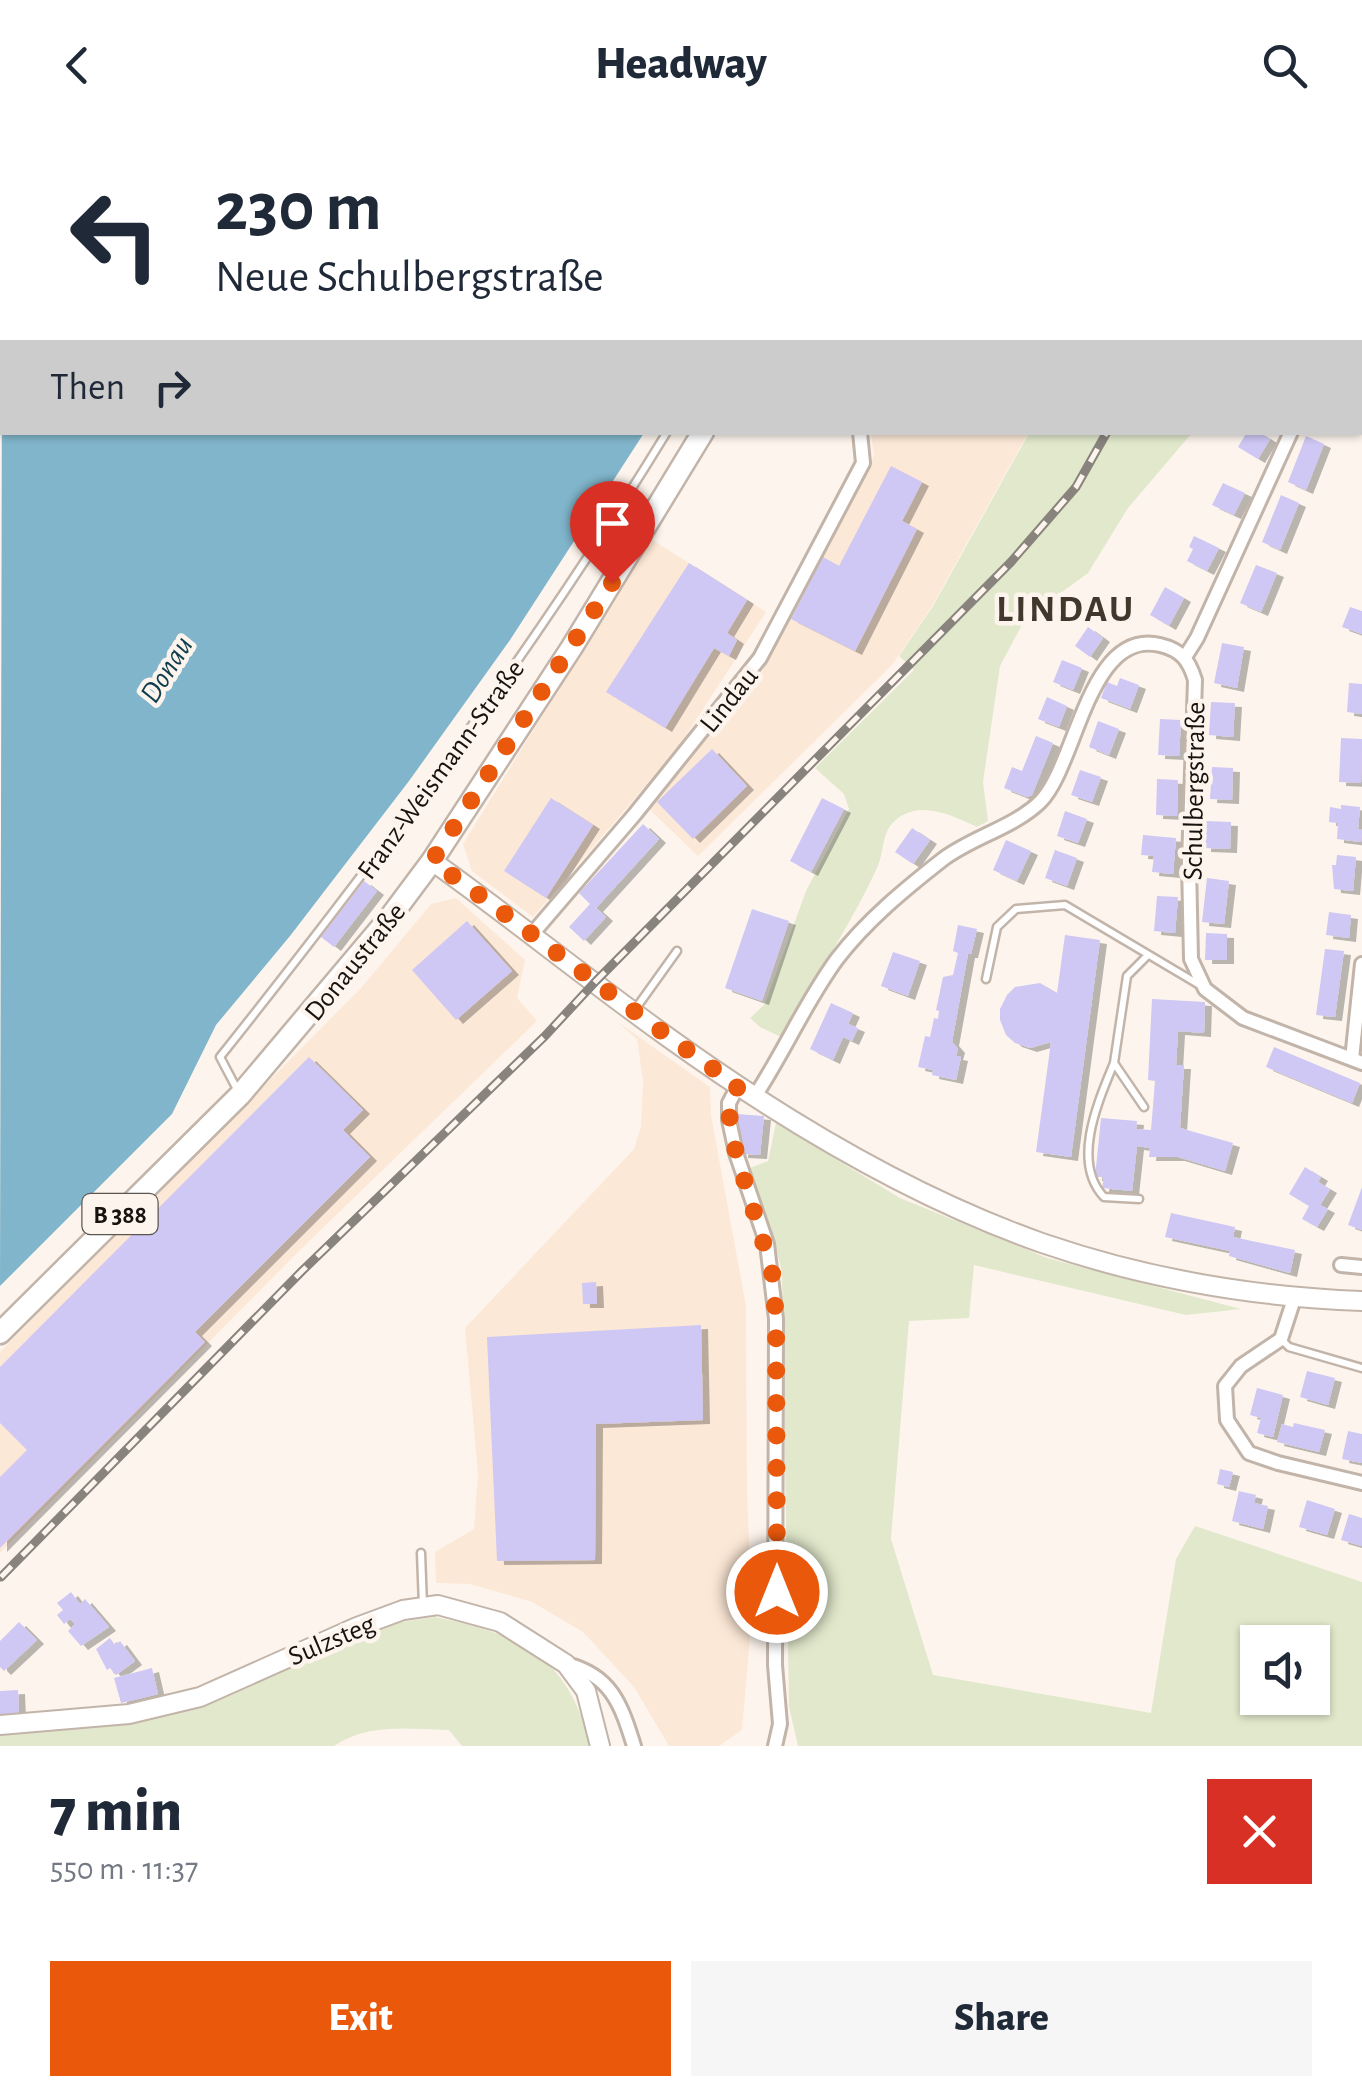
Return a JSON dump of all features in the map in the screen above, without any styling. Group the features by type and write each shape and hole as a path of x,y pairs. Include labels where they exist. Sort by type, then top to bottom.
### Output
{"main road":[{"name":"Donaustraße","path":"0,1334 240,1096 392,916 572,647 702,435"}],"street":[{"name":"Lindau","path":"532,933 635,814 760,658 864,462 860,435"},
{"path":"776,1746 780,1724 775,1665 776,1318 766,1244 736,1153 728,1104 746,1091 834,963 858,935 944,858 970,840 1024,815 1046,795 1083,712 1112,660 1141,644 1166,647 1185,657 1290,435"},
{"name":"Schulbergstraße","path":"1185,657 1195,680 1189,862 1191,958 1204,988"},
{"path":"432,861 746,1091 925,1193 1040,1242 1124,1267 1244,1292 1362,1302"},
{"path":"1204,988 1243,1018 1357,1061 1362,964"},
{"path":"1341,1265 1362,1267"},
{"path":"1294,1299 1281,1339 1240,1366 1224,1386 1226,1420 1249,1452 1362,1483"},
{"name":"Sulzsteg","path":"0,1725 129,1714 200,1698 357,1626 403,1610 438,1606 500,1622 566,1664 586,1692 600,1746"},
{"path":"566,1664 589,1670 614,1693 634,1746"}],"lane":[{"name":"Franz-Weismann-Straße","path":"240,1096 220,1057 341,904 510,673 569,589 664,435"},
{"path":"986,979 997,928 1016,909 1065,905 1204,988"},
{"path":"634,1012 677,951"},
{"path":"1139,1199 1104,1197 1094,1187 1087,1168 1096,1107 1114,1063 1128,976 1147,956"},
{"path":"1114,1063 1144,1107"},
{"path":"1281,1339 1289,1346 1362,1368"},
{"path":"421,1552 424,1607"}],"shaded area":[{"path":"871,435 1027,435 932,606 892,665 698,856 648,808 762,672 874,456"},
{"path":"651,539 766,612 678,748 533,917 472,871 463,844"},
{"path":"456,898 525,960 517,998 537,1021 301,1249 0,1553 0,1352 361,988 431,904"},
{"path":"615,1020 710,1087 711,1115 746,1306 752,1613 742,1730 719,1746 669,1746 634,1687 583,1632 532,1602 470,1584 436,1583 435,1552 474,1529 478,1474 465,1328 634,1149 641,1126 643,1081 637,1039"}],"green space":[{"path":"1028,435 1190,435 1128,508 1088,573 1025,619 1000,666 983,782 988,821 977,827 941,812 921,810 903,815 890,826 866,890 781,1037 750,1018 765,1004 806,891 849,809 844,794 815,768 914,670 899,656 933,606"},
{"path":"776,1123 900,1198 1047,1258 1241,1309 1186,1315 974,1265 969,1318 909,1321 891,1539 933,1675 1151,1713 1176,1559 1195,1526 1362,1582 1362,1746 798,1746 789,1707 782,1273 747,1169 768,1161"},
{"path":"435,1617 492,1632 536,1654 569,1690 590,1746 462,1746 449,1730 404,1729 361,1734 334,1746 0,1746 0,1729 127,1722 374,1626"}],"water":[{"name":"Donau","path":"2,435 643,435 510,640 409,781 216,1025 172,1114 0,1286"}],"building":[{"path":"1245,435 1270,439 1258,459 1238,447"},
{"path":"1306,436 1324,444 1306,490 1288,482"},
{"path":"891,466 922,482 902,521 917,529 855,651 791,619 823,557 839,566"},
{"path":"1223,483 1245,493 1234,515 1212,505"},
{"path":"1281,495 1299,503 1280,550 1262,542"},
{"path":"1194,536 1219,548 1207,571 1187,561"},
{"path":"689,563 747,600 727,633 737,640 729,656 714,648 665,728 606,692"},
{"path":"1256,565 1277,573 1261,612 1240,603"},
{"path":"1165,587 1184,598 1169,626 1150,615"},
{"path":"1350,607 1362,611 1362,634 1342,627"},
{"path":"1088,627 1103,638 1090,657 1075,646"},
{"path":"1222,643 1244,647 1237,688 1214,683"},
{"path":"1062,660 1082,668 1073,690 1053,682"},
{"path":"1120,678 1139,685 1130,709 1101,698 1107,682 1117,686"},
{"path":"1349,683 1362,684 1362,714 1347,712"},
{"path":"1047,697 1067,706 1059,727 1038,719"},
{"path":"1211,702 1235,703 1233,737 1209,735"},
{"path":"1160,719 1181,720 1179,756 1158,755"},
{"path":"1098,721 1119,729 1109,755 1089,747"},
{"path":"1036,736 1053,743 1032,795 1027,797 1004,788 1012,767 1022,771"},
{"path":"1341,738 1362,739 1361,783 1339,782"},
{"path":"712,749 747,786 693,839 657,802"},
{"path":"1212,767 1233,768 1232,800 1210,799"},
{"path":"1080,770 1101,777 1092,802 1071,795"},
{"path":"1157,779 1178,780 1177,816 1156,815"},
{"path":"551,798 593,825 546,898 504,871"},
{"path":"822,798 844,809 811,872 790,861"},
{"path":"1341,805 1360,807 1361,842 1337,839 1338,823 1329,822 1330,807 1341,809"},
{"path":"1065,811 1087,819 1078,843 1057,836"},
{"path":"1205,821 1231,822 1230,849 1204,848"},
{"path":"643,824 659,839 596,908 606,917 584,941 569,927 590,904 579,893"},
{"path":"912,828 930,840 913,864 895,852"},
{"path":"1143,835 1176,838 1173,874 1152,872 1154,856 1141,855"},
{"path":"1006,840 1031,851 1017,881 993,870"},
{"path":"1055,850 1077,858 1067,886 1045,878"},
{"path":"1337,855 1356,857 1353,891 1334,889 1332,865 1336,865"},
{"path":"1207,878 1229,881 1224,924 1202,922"},
{"path":"364,881 377,891 334,947 321,937"},
{"path":"1157,896 1178,897 1175,933 1154,931"},
{"path":"752,909 789,921 762,1001 725,988"},
{"path":"1329,912 1351,915 1349,938 1326,935"},
{"path":"467,921 512,971 456,1020 412,970"},
{"path":"958,925 977,929 968,954 952,1042 958,1049 956,1056 961,1057 956,1080 932,1075 933,1070 918,1067 925,1036 930,1037 934,1018 938,1019 936,1010 943,977 953,975"},
{"path":"1206,933 1227,934 1227,960 1205,960"},
{"path":"1065,935 1100,940 1071,1157 1036,1152 1051,1042 1030,1048 1015,1043 1006,1035 1000,1020 1000,1009 1015,987 1040,983 1057,993"},
{"path":"1325,949 1344,951 1335,1017 1316,1015"},
{"path":"893,952 920,961 908,996 881,986"},
{"path":"1152,999 1205,1002 1204,1033 1178,1031 1176,1065 1184,1065 1180,1128 1233,1143 1225,1171 1178,1157 1149,1157 1150,1148 1137,1146 1132,1191 1102,1188 1104,1177 1095,1177 1101,1118 1137,1121 1136,1129 1151,1130 1155,1081 1148,1080"},
{"path":"831,1003 853,1013 848,1024 858,1028 852,1041 843,1037 833,1060 810,1049"},
{"path":"1274,1047 1360,1083 1352,1103 1266,1067"},
{"path":"309,1057 363,1110 343,1130 370,1157 195,1332 205,1342 0,1548 0,1477 27,1450 0,1423 0,1367"},
{"path":"737,1114 764,1116 760,1155 741,1154 742,1141 734,1140"},
{"path":"1305,1167 1321,1177 1318,1182 1330,1189 1320,1205 1328,1209 1317,1227 1302,1219 1309,1206 1289,1194"},
{"path":"1362,1187 1362,1230 1348,1225"},
{"path":"1171,1213 1235,1227 1233,1237 1295,1250 1290,1273 1229,1256 1230,1251 1165,1237"},
{"path":"596,1282 597,1304 583,1304 582,1283"},
{"path":"701,1325 703,1420 596,1424 595,1560 497,1561 487,1337"},
{"path":"1307,1371 1335,1378 1328,1405 1300,1397"},
{"path":"1257,1388 1283,1395 1273,1437 1257,1433 1261,1418 1250,1415"},
{"path":"1294,1423 1325,1430 1319,1452 1277,1442 1282,1424 1293,1427"},
{"path":"1348,1431 1362,1434 1362,1463 1342,1459"},
{"path":"1220,1469 1233,1472 1229,1487 1217,1484"},
{"path":"1239,1491 1256,1495 1254,1503 1268,1506 1263,1529 1232,1521"},
{"path":"1307,1500 1335,1509 1327,1535 1299,1527"},
{"path":"1349,1514 1362,1518 1362,1546 1341,1540"},
{"path":"71,1592 80,1604 85,1599 109,1627 81,1646 68,1631 75,1624 70,1619 64,1624 57,1615 63,1610 57,1603"},
{"path":"19,1622 37,1640 4,1671 0,1667 0,1641"},
{"path":"110,1638 115,1645 120,1641 135,1661 116,1675 110,1668 107,1670 96,1649"},
{"path":"152,1668 158,1694 121,1703 114,1678"},
{"path":"18,1690 19,1714 0,1714 0,1691"}],"railway":[{"path":"1,1577 302,1271 545,1036 1011,562 1076,487 1105,435"}],"district":[{"name":"LINDAU","path":"1066,608"}],"route":[{"path":"612,583 432,861 738,1086 728,1104 730,1120 736,1153 766,1244 776,1318 777,1592"}]}
